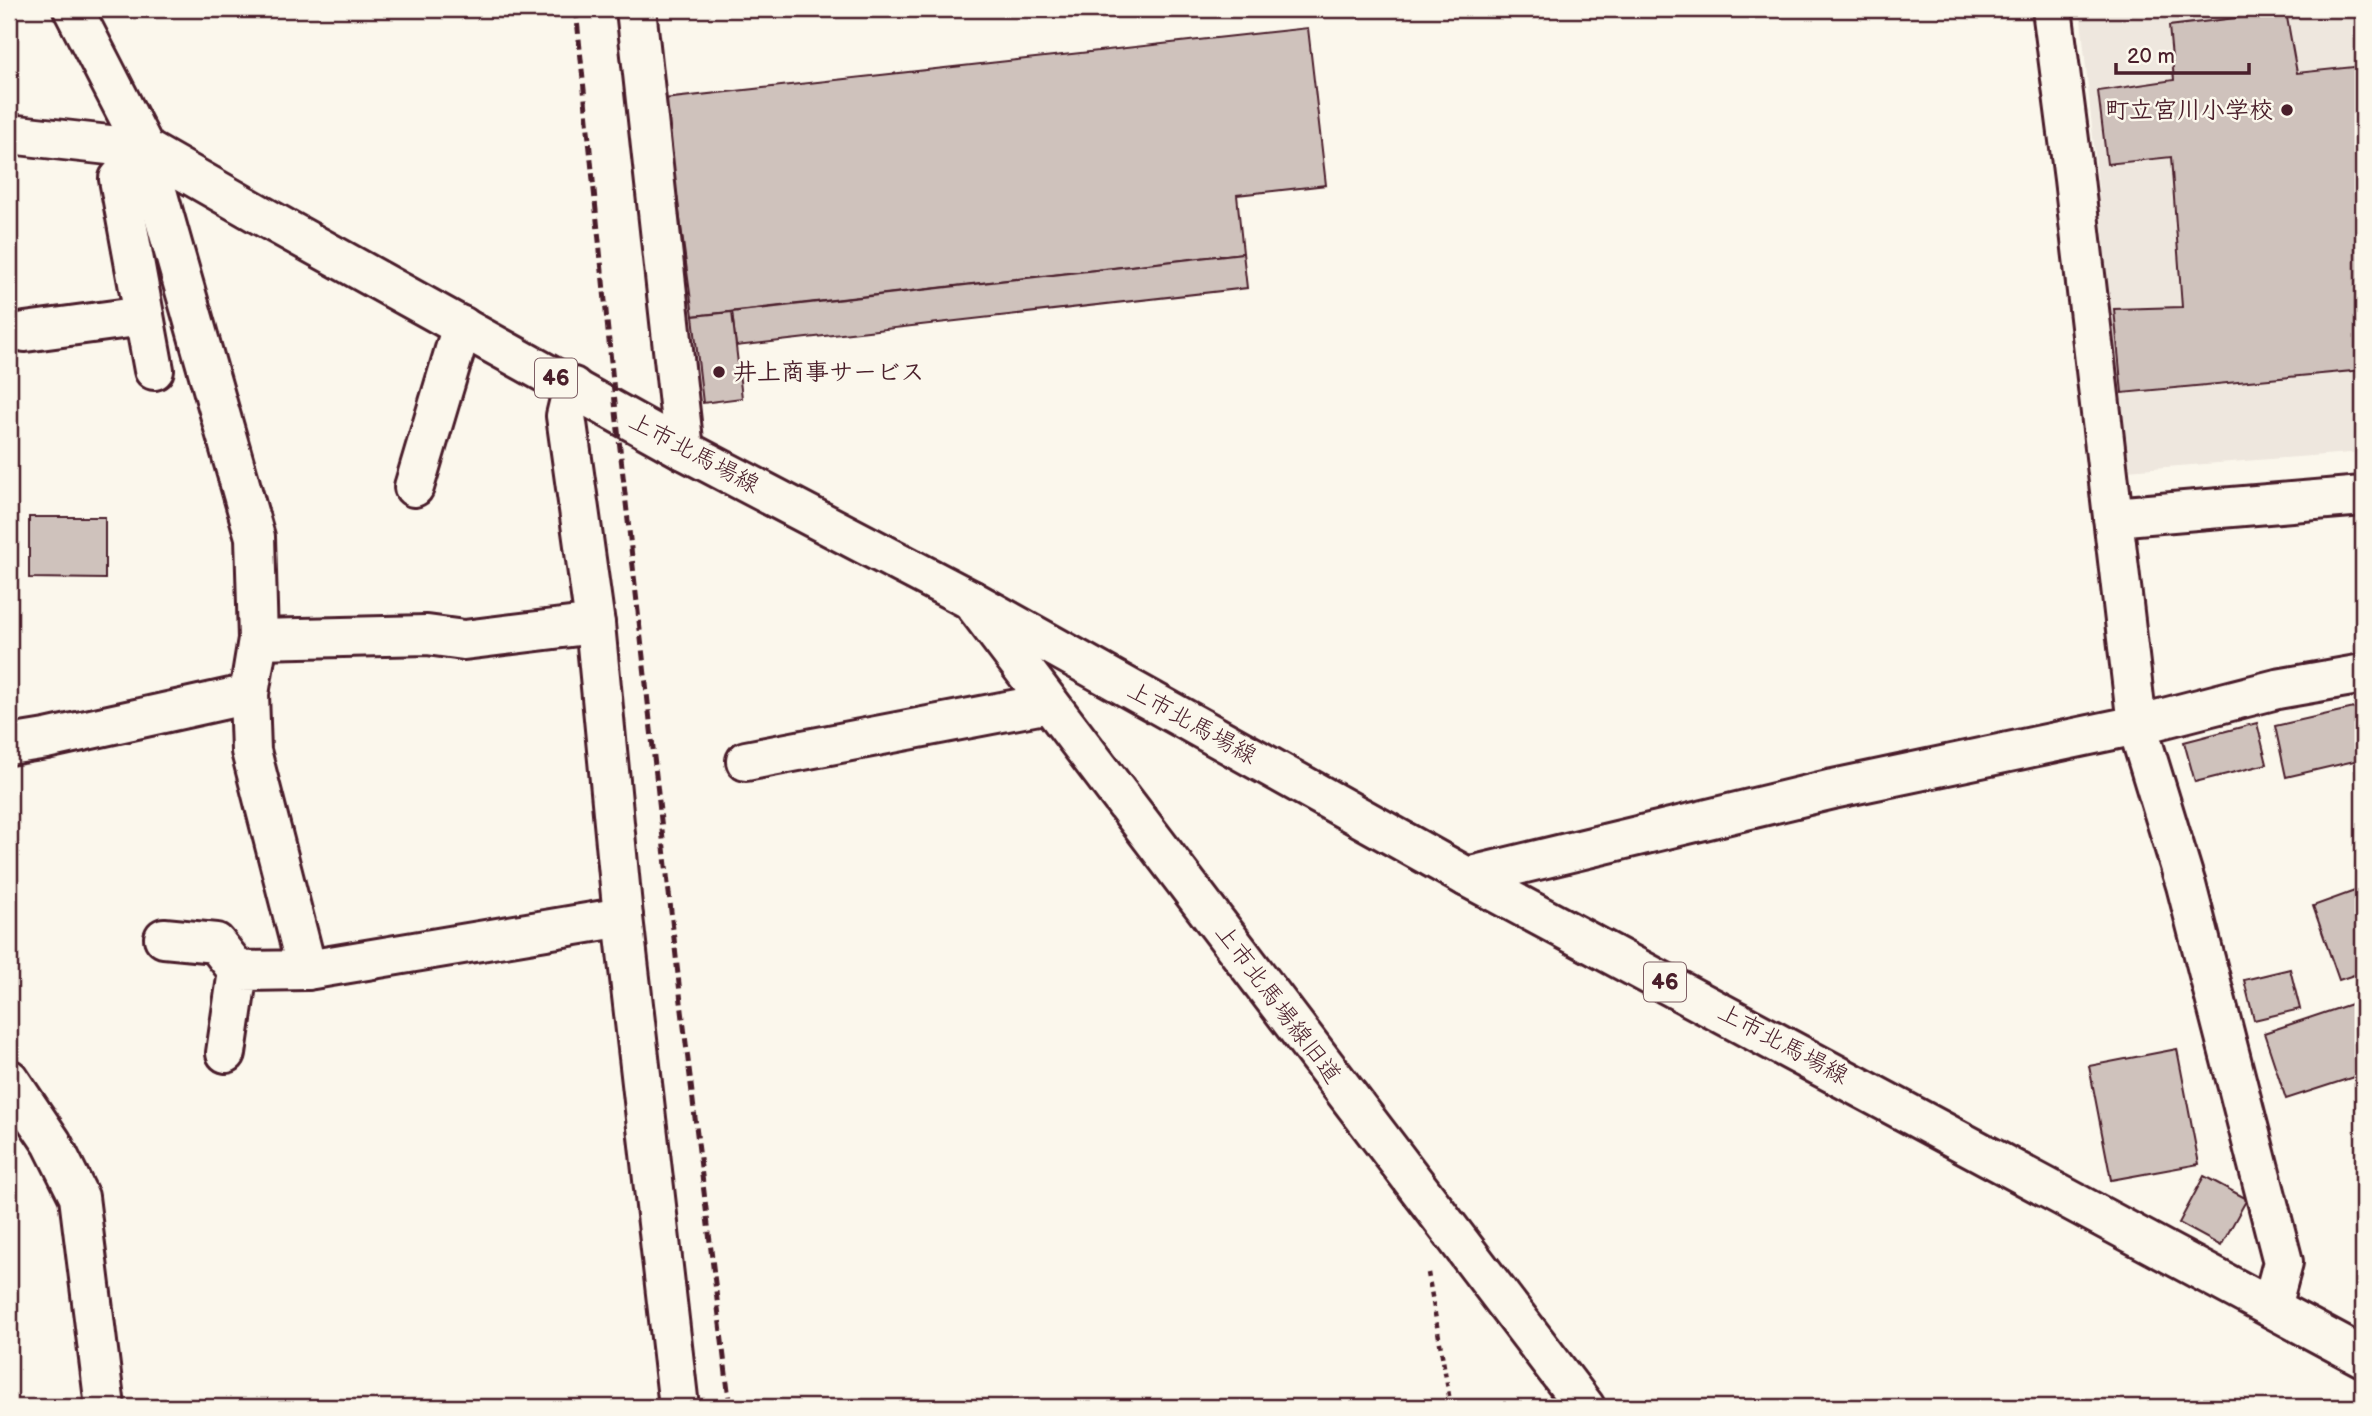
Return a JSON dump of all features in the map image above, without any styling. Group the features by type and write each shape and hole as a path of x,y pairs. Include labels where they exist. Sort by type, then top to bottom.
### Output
{"street":[{"path":"73,9 145,149 255,537 258,639 250,694 251,751 307,970"},
{"path":"636,9 684,450"},
{"path":"2052,9 2137,725 2186,885 2283,1262 2272,1307"},
{"name":"上市北馬場線","path":"9,134 145,149 684,450 971,600 1467,877 2363,1357"},
{"path":"145,149 119,179 154,370"},
{"path":"25,332 144,316"},
{"path":"414,486 462,326"},
{"path":"573,387 566,416 595,624 623,917 680,1407"},
{"path":"2113,517 2363,496"},
{"name":"上市北馬場線旧道","path":"971,600 1585,1407"},
{"path":"258,639 427,635 464,640 595,624"},
{"path":"1467,877 1832,789 2137,725 2277,689 2363,674"},
{"path":"9,745 250,694"},
{"path":"746,761 1049,703"},
{"path":"238,971 307,970 623,917"},
{"path":"164,938 216,943 238,971 226,1053"},
{"path":"9,1079 52,1143 79,1197 105,1407"}],"path":[{"path":"1425,1260 1451,1407"}],"shaded area":[{"path":"2080,9 2363,9 2363,452 2127,470"}],"building":[{"path":"2286,12 2297,73 2363,66 2363,370 2122,393 2114,309 2182,307 2171,157 2107,164 2098,91 2174,80 2169,26"},
{"path":"1308,28 1326,185 1237,195 1243,253 693,316 664,99"},
{"path":"1243,253 1247,288 736,346 732,312"},
{"name":"井上商事サービス","path":"732,312 742,398 703,403 693,316"},
{"path":"29,517 105,517 105,579 29,578"},
{"path":"2363,706 2363,759 2286,777 2275,726"},
{"path":"2257,723 2267,764 2195,782 2184,742"},
{"path":"2363,888 2363,972 2339,980 2313,906"},
{"path":"2290,969 2300,1009 2254,1020 2244,980"},
{"path":"2363,1000 2363,1074 2286,1099 2264,1033"},
{"path":"2177,1049 2199,1164 2111,1180 2089,1066"},
{"path":"2204,1176 2247,1199 2221,1246 2179,1223"}],"railway":[{"path":"576,9 616,412 681,1002 730,1407"}],"place":[{"name":"町立宮川小学校","path":"2287,110"},
{"name":"井上商事サービス","path":"719,372"}]}
